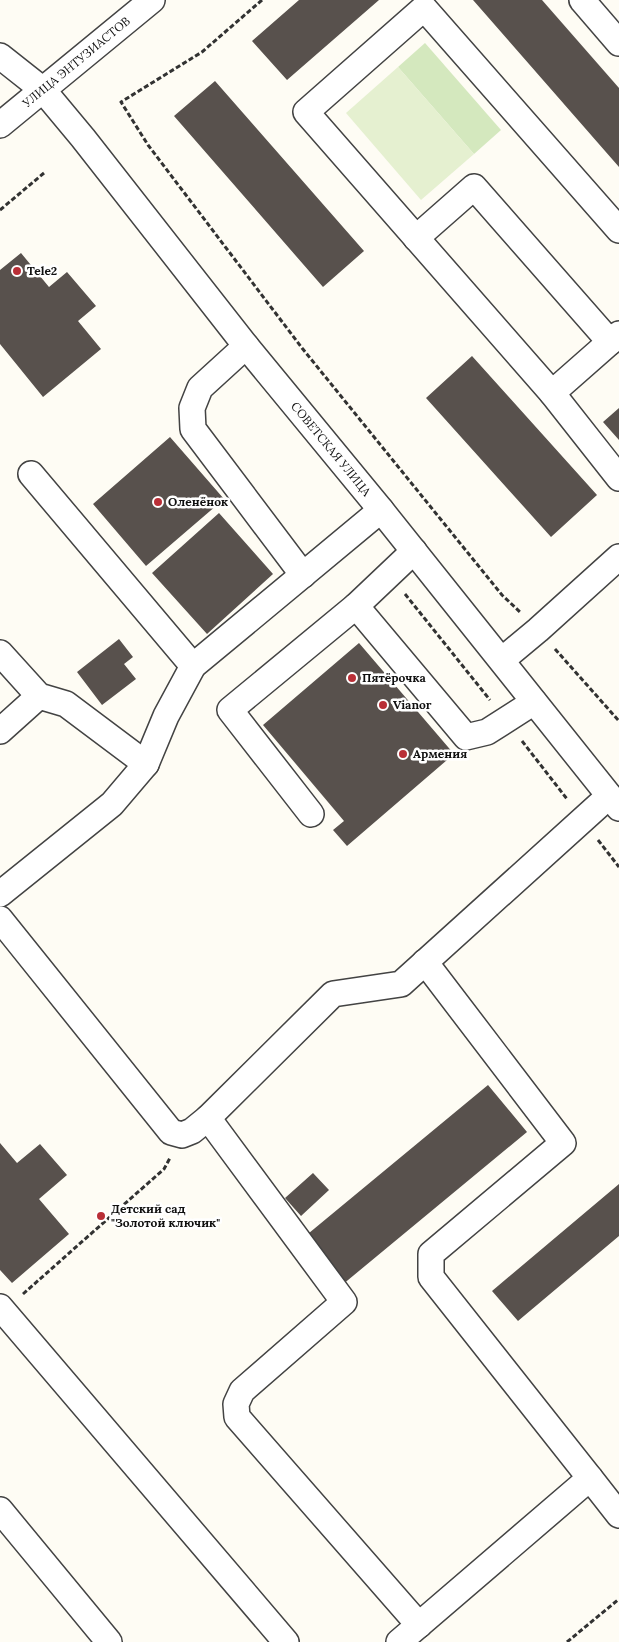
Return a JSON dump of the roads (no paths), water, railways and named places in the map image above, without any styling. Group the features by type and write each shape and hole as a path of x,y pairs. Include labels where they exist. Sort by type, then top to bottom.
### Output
{"street":[{"name":"УЛИЦА ЭНТУЗИАСТОВ","path":"0,125 152,0"},
{"path":"582,0 619,43"},
{"path":"619,230 424,8 306,112 552,392 619,478"},
{"name":"СОВЕТСКАЯ УЛИЦА","path":"0,56 43,90 84,138 246,346 381,510 614,802"},
{"path":"416,238 474,187 614,338 552,392"},
{"path":"246,346 200,388 192,408 193,429 302,574"},
{"path":"30,474 193,666"},
{"path":"0,894 112,804 146,764 166,716 193,666 381,510"},
{"path":"311,814 230,710 356,606 414,551"},
{"path":"502,660 619,556"},
{"path":"356,606 466,737 487,732 534,702"},
{"path":"0,653 39,696 66,704 146,764"},
{"path":"0,731 39,696"},
{"path":"0,920 171,1132 182,1135 192,1131 208,1118 333,994 401,984 582,820 614,802"},
{"path":"425,962 563,1143 431,1254 431,1278 619,1515"},
{"path":"208,1118 344,1302 242,1391 236,1404 237,1417 418,1625"},
{"path":"2,1309 286,1642"},
{"path":"399,1642 590,1478"},
{"path":"0,1510 109,1642"}],"place":[{"name":"Tele2","path":"17,271"},
{"name":"Оленёнок","path":"158,502"},
{"name":"Пятёрочка","path":"352,678"},
{"name":"Vianor","path":"383,705"},
{"name":"Армения","path":"403,754"},
{"name":"Детский сад \"Золотой ключик\"","path":"101,1216"}]}
